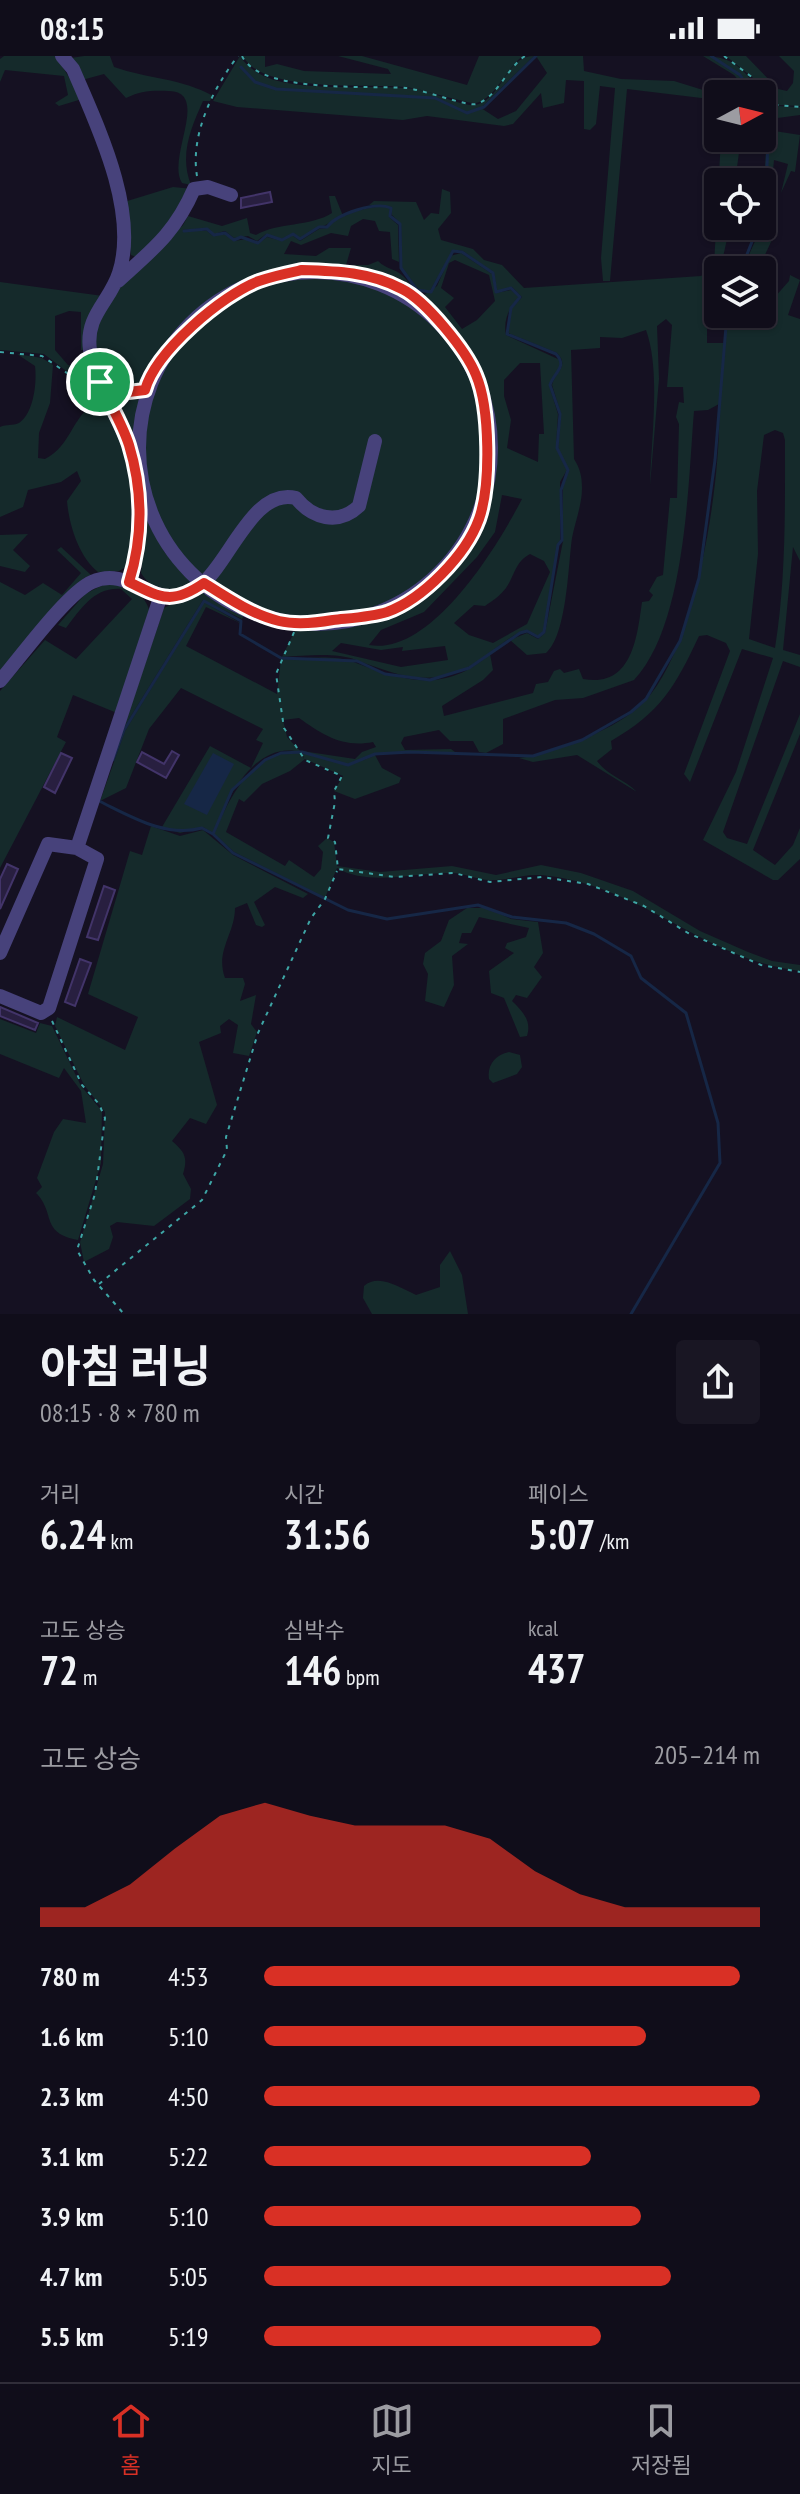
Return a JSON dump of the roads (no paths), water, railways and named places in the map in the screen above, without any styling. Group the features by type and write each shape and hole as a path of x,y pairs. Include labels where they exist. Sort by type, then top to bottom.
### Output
{"street":[{"path":"62,56 73,69 117,182 123,255 114,284"},
{"path":"129,582 141,536 129,445 102,388 89,335 97,308 114,284 167,238 186,210 194,189 199,187 231,195"},
{"path":"302,270 361,274 404,290 426,308 469,361 477,376 485,408 486,455 479,519 463,546 423,590 399,606 371,615 298,623 277,621 204,583 168,554 154,522 139,434 145,390 155,367 177,342 230,297 259,281 302,270"},
{"path":"102,388 120,393 145,390"},
{"path":"0,681 85,587 112,578 129,582 160,598 179,596 204,583 257,512 276,498 296,498 304,508 320,517 332,518 353,511 359,506 375,441"},
{"path":"77,848 160,598"},
{"path":"0,953 48,844 77,848 97,859 49,1008 41,1013 0,996"}],"water":[{"path":"213,753 234,764 207,815 184,804"}],"waterway":[{"path":"241,67 255,82 276,89 435,98 467,113 484,107 536,56"},
{"path":"711,56 743,80"},
{"path":"767,168 768,152"},
{"path":"113,760 124,730 204,601 241,621 240,634 281,658 357,661 385,674 430,680 469,668 520,633 527,631 538,637 544,632 558,545 562,540 561,490 568,470 557,448 560,414 550,385 561,362 556,354 507,334 511,308 520,297 511,288 496,292 493,273 462,252 453,251 431,292 417,290 401,268 400,224 390,216 391,208 384,206 347,213 327,227 319,227 300,239 293,234 282,240 267,235 258,243 241,237 234,240 225,233 214,235 207,229 184,231"},
{"path":"746,256 753,240"},
{"path":"631,1314 720,1163 718,1123 686,1013 641,978 631,956 594,934 566,923 512,917 478,905 387,919 348,910 233,853 213,834 232,790 265,760 281,753 302,752 348,765 375,754 410,752 533,756 582,740 631,712 646,699 680,641 699,578 715,460 726,328"},
{"path":"99,801 162,828 202,828 213,834"}]}
